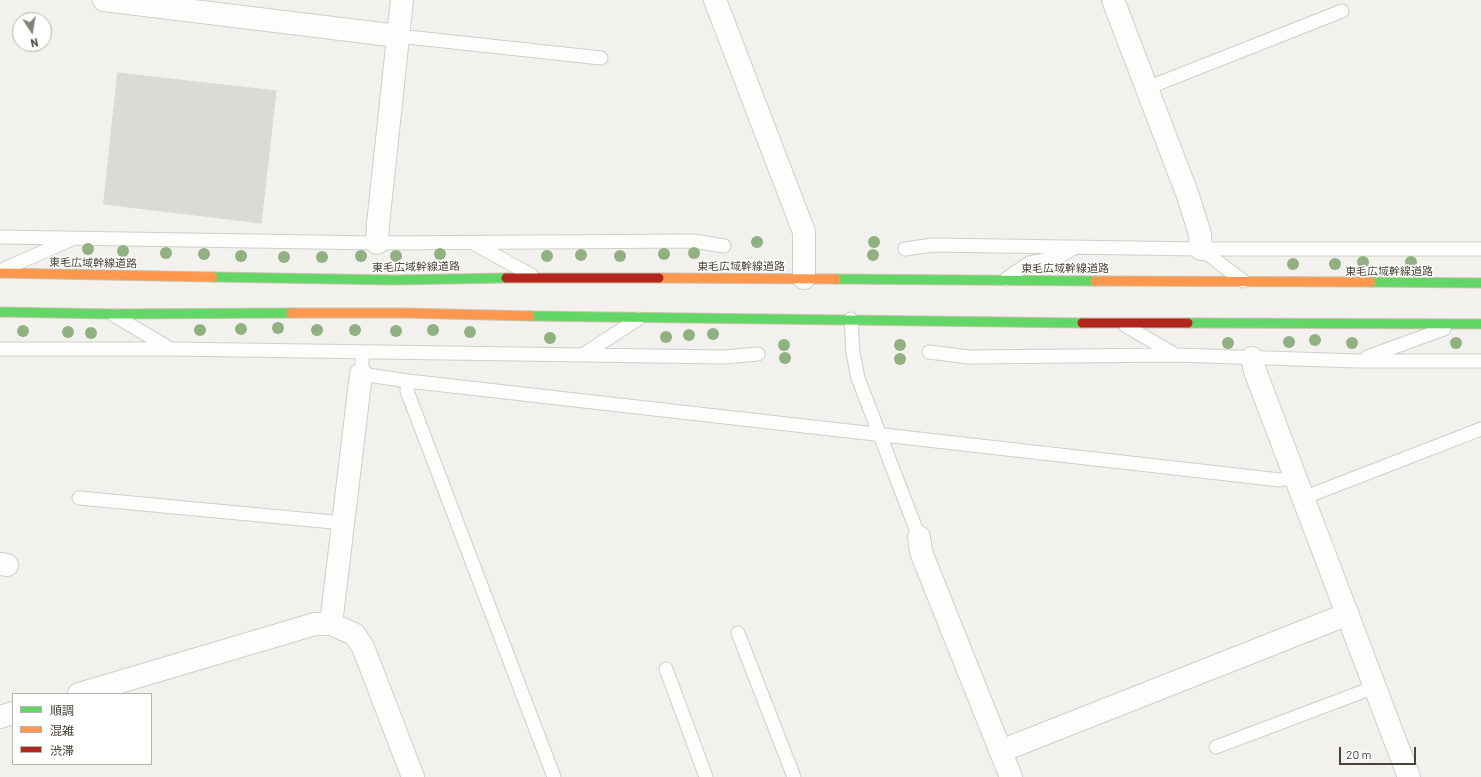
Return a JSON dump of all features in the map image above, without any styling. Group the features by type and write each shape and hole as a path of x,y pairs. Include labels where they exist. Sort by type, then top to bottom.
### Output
{"highway":[{"name":"東毛広域幹線道路","path":"0,272 394,280 534,277 1481,283"},
{"path":"0,312 112,314 404,313 640,318 1121,323 1481,324"}],"street":[{"path":"104,0 398,36"},
{"path":"378,243 378,224 402,0"},
{"path":"715,0 804,232 804,278"},
{"path":"1113,0 1189,200 1200,234 1201,249"},
{"path":"1252,358 1255,371 1409,777"},
{"path":"331,624 361,374"},
{"path":"919,537 921,552 1011,777"},
{"path":"1001,751 1348,614"},
{"path":"82,693 316,624 331,624 354,634 363,647 413,777"},
{"path":"0,717 12,714"}],"lane":[{"path":"1147,88 1342,11"},
{"path":"398,36 601,58"},
{"path":"0,237 378,243 693,241 724,246"},
{"path":"0,272 75,238"},
{"path":"471,242 534,277"},
{"path":"905,249 933,245 1201,249 1481,249"},
{"path":"1006,279 1029,263 1058,257 1078,247"},
{"path":"1201,249 1244,281"},
{"path":"112,314 170,349"},
{"path":"584,354 640,318"},
{"path":"851,319 853,353 858,378 919,537"},
{"path":"1121,323 1176,355"},
{"path":"1358,361 1457,324"},
{"path":"0,349 170,349 724,357 758,354"},
{"path":"363,352 361,374 408,381 1280,480 1295,477"},
{"path":"929,352 969,357 1176,355 1358,361 1481,361"},
{"path":"408,381 408,391 554,777"},
{"path":"1303,498 1481,429"},
{"path":"79,498 344,523"},
{"path":"738,633 794,777"},
{"path":"666,669 706,777"},
{"path":"1216,747 1375,687"}],"building":[{"path":"118,73 276,91 261,223 104,204"}],"traffic: fast":[{"path":"213,277 394,280 506,278"},
{"path":"836,279 1095,281"},
{"path":"1371,282 1481,283"},
{"path":"0,312 112,314 291,313"},
{"path":"530,316 1082,323"},
{"path":"1188,323 1481,324"}],"traffic: slow":[{"path":"0,273 213,277"},
{"path":"659,278 836,279"},
{"path":"1095,281 1371,282"},
{"path":"291,313 404,313 530,316"}],"traffic: jam":[{"path":"506,278 659,278"},
{"path":"1082,323 1188,323"}]}
